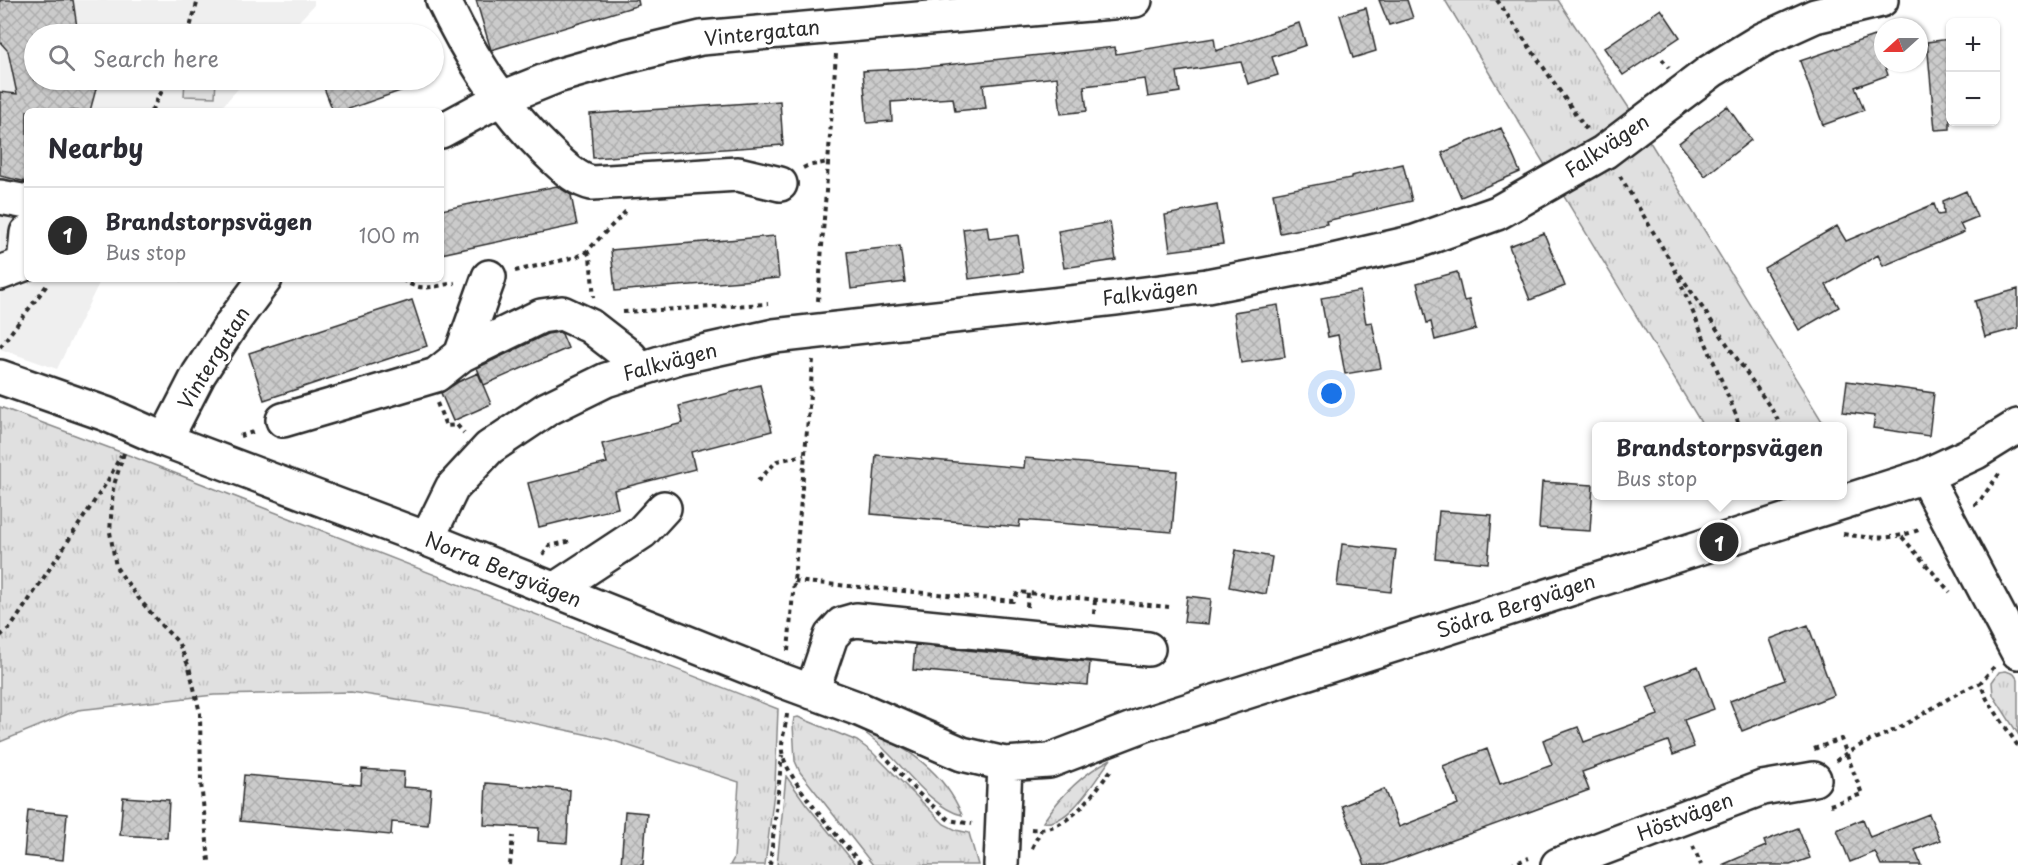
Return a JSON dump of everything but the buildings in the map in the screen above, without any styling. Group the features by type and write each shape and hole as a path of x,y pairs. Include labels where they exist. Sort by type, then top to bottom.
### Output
{"street":[{"path":"443,0 458,31 500,99 535,141 584,182 738,174 780,184"},
{"name":"Vintergatan","path":"444,129 500,99 567,73 701,38 1135,0"},
{"name":"Falkvägen","path":"427,539 452,488 489,448 547,409 606,380 679,357 774,336 1207,286 1315,265 1414,242 1497,213 1587,162 1604,152 1711,71 1762,40 1815,16 1881,0"},
{"path":"0,197 24,201"},
{"path":"0,273 24,264"},
{"path":"461,355 489,277"},
{"name":"Vintergatan","path":"165,440 199,374 263,282"},
{"path":"283,420 436,375 461,355 541,316 562,313 590,326 630,357 640,369"},
{"name":"Norra Bergvägen","path":"0,377 106,414 165,440 427,539 554,590 800,700 859,708 962,754 1005,764"},
{"name":"Södra Bergvägen","path":"1005,764 1048,761 1143,725 1925,476 1976,452 2018,426"},
{"path":"1925,476 2009,656"},
{"path":"554,590 642,532 664,508"},
{"path":"800,700 831,636 842,624 856,620 1148,649"},
{"path":"1001,865 1005,764"},
{"name":"Höstvägen","path":"1558,865 1762,788 1814,779"}],"path":[{"path":"191,24 198,0"},
{"path":"1497,0 1588,132"},
{"path":"153,108 163,90"},
{"path":"1620,176 1674,267 1779,422"},
{"path":"406,282 412,287 424,288 489,277 576,257 587,251 627,211"},
{"path":"587,251 590,257 594,302"},
{"path":"1674,267 1738,422"},
{"path":"0,347 50,282"},
{"path":"618,312 773,304"},
{"path":"426,378 446,426 457,425 465,434"},
{"path":"0,636 11,627 107,482 126,447 113,488 110,532 116,567 136,595 178,642 189,667 200,713 201,783 209,861"},
{"path":"759,481 777,461 804,454"},
{"path":"1978,502 2004,466"},
{"path":"794,581 1013,601 1018,592 1169,608"},
{"path":"1814,779 1853,748 1898,728 1980,683 2009,656"},
{"path":"1980,683 1987,699 2018,746"},
{"path":"770,865 782,752 800,700"},
{"path":"782,752 797,782 862,865"},
{"path":"510,865 513,836"},
{"path":"1693,844 1701,865"}],"shaded area":[{"path":"0,0 314,0 314,5 296,24 24,24 24,90 237,90 221,108 24,108 24,282 100,282 57,369 0,349"}],"green space":[{"path":"1445,0 1558,0 1629,108 1823,422 1701,422"},
{"path":"184,90 215,90 215,97 184,96"},
{"path":"0,407 778,709 775,784 765,865 730,865 734,858 739,782 608,739 481,712 351,692 214,695 78,710 0,742"},
{"path":"2006,671 2014,674 2018,680 2018,734 1993,695 1992,682 1999,672"},
{"path":"798,717 857,741 872,752 944,824 969,833 978,865 873,865 800,772 795,761 793,724 794,718"},
{"path":"864,732 895,744 923,763 946,787 962,815 941,805 931,797"},
{"path":"1111,759 1073,809 1063,817 1043,822 1073,786 1091,771"},
{"path":"786,776 806,804 856,865 777,865"}],"place":[{"name":"Brandstorpsvägen","path":"1719,542"}]}
